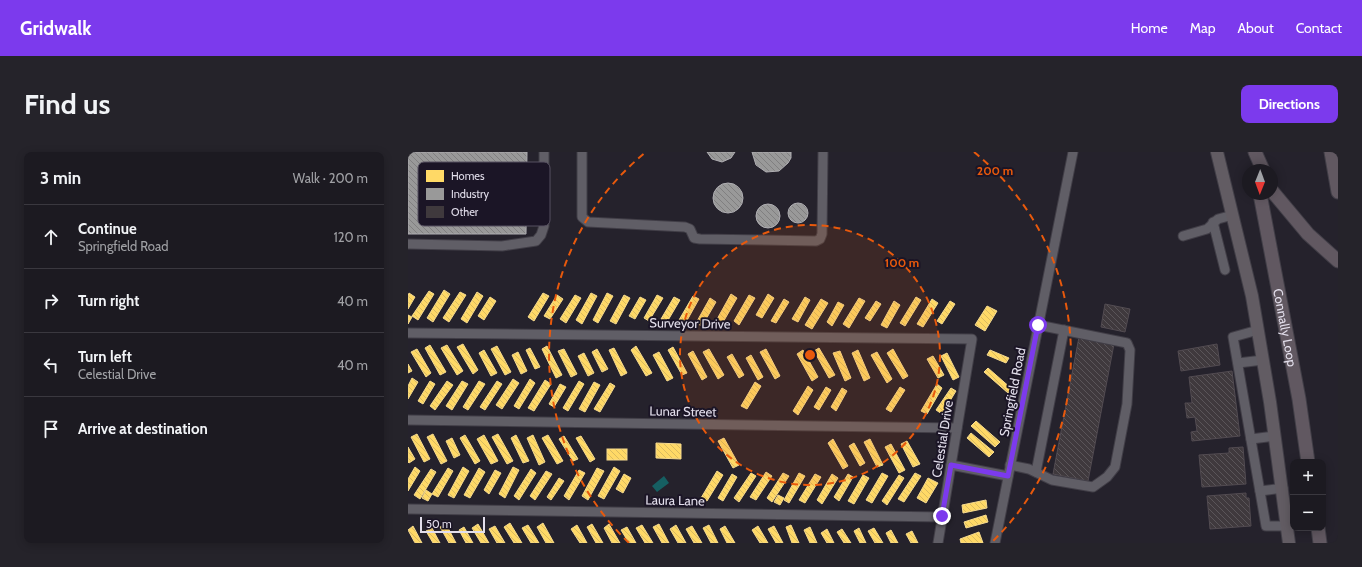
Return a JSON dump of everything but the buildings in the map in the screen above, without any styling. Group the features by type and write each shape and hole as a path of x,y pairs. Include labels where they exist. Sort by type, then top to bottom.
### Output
{"highway":[{"path":"1251,152 1254,164"},
{"path":"1255,152 1260,164"},
{"path":"1331,152 1338,192"},
{"path":"1278,198 1308,234 1338,261"},
{"name":"Connally Loop","path":"1261,200 1299,399 1308,459"},
{"path":"1318,531 1320,543"}],"main road":[{"path":"1217,152 1252,296 1283,488 1289,543"}],"street":[{"path":"582,152 582,217 588,222 685,227 690,229 694,238 700,239 816,241 820,239 822,234 823,152"},
{"name":"Springfield Road","path":"995,543 1073,152"},
{"path":"1183,236 1207,229 1218,219 1233,215"},
{"path":"1213,222 1225,270"},
{"path":"408,244 502,246 536,241 541,235 544,226"},
{"path":"1010,465 1036,472 1052,480 1093,487 1107,477 1115,467 1127,404 1130,350 1127,343 1038,325"},
{"path":"1036,472 1064,330"},
{"path":"1258,330 1233,337 1266,526 1287,526"},
{"name":"Surveyor Drive","path":"408,332 972,339"},
{"name":"Celestial Drive","path":"938,543 972,339"},
{"path":"1238,363 1263,360"},
{"name":"Lunar Street","path":"408,420 957,428"},
{"path":"1251,439 1275,436"},
{"path":"951,465 1008,476"},
{"path":"1260,490 1283,488"},
{"name":"Laura Lane","path":"408,509 942,516"}],"shaded area":[{"path":"664,476 669,483 657,492 652,486"}],"route":[{"path":"942,516 951,465 1008,476 1038,325"}]}
